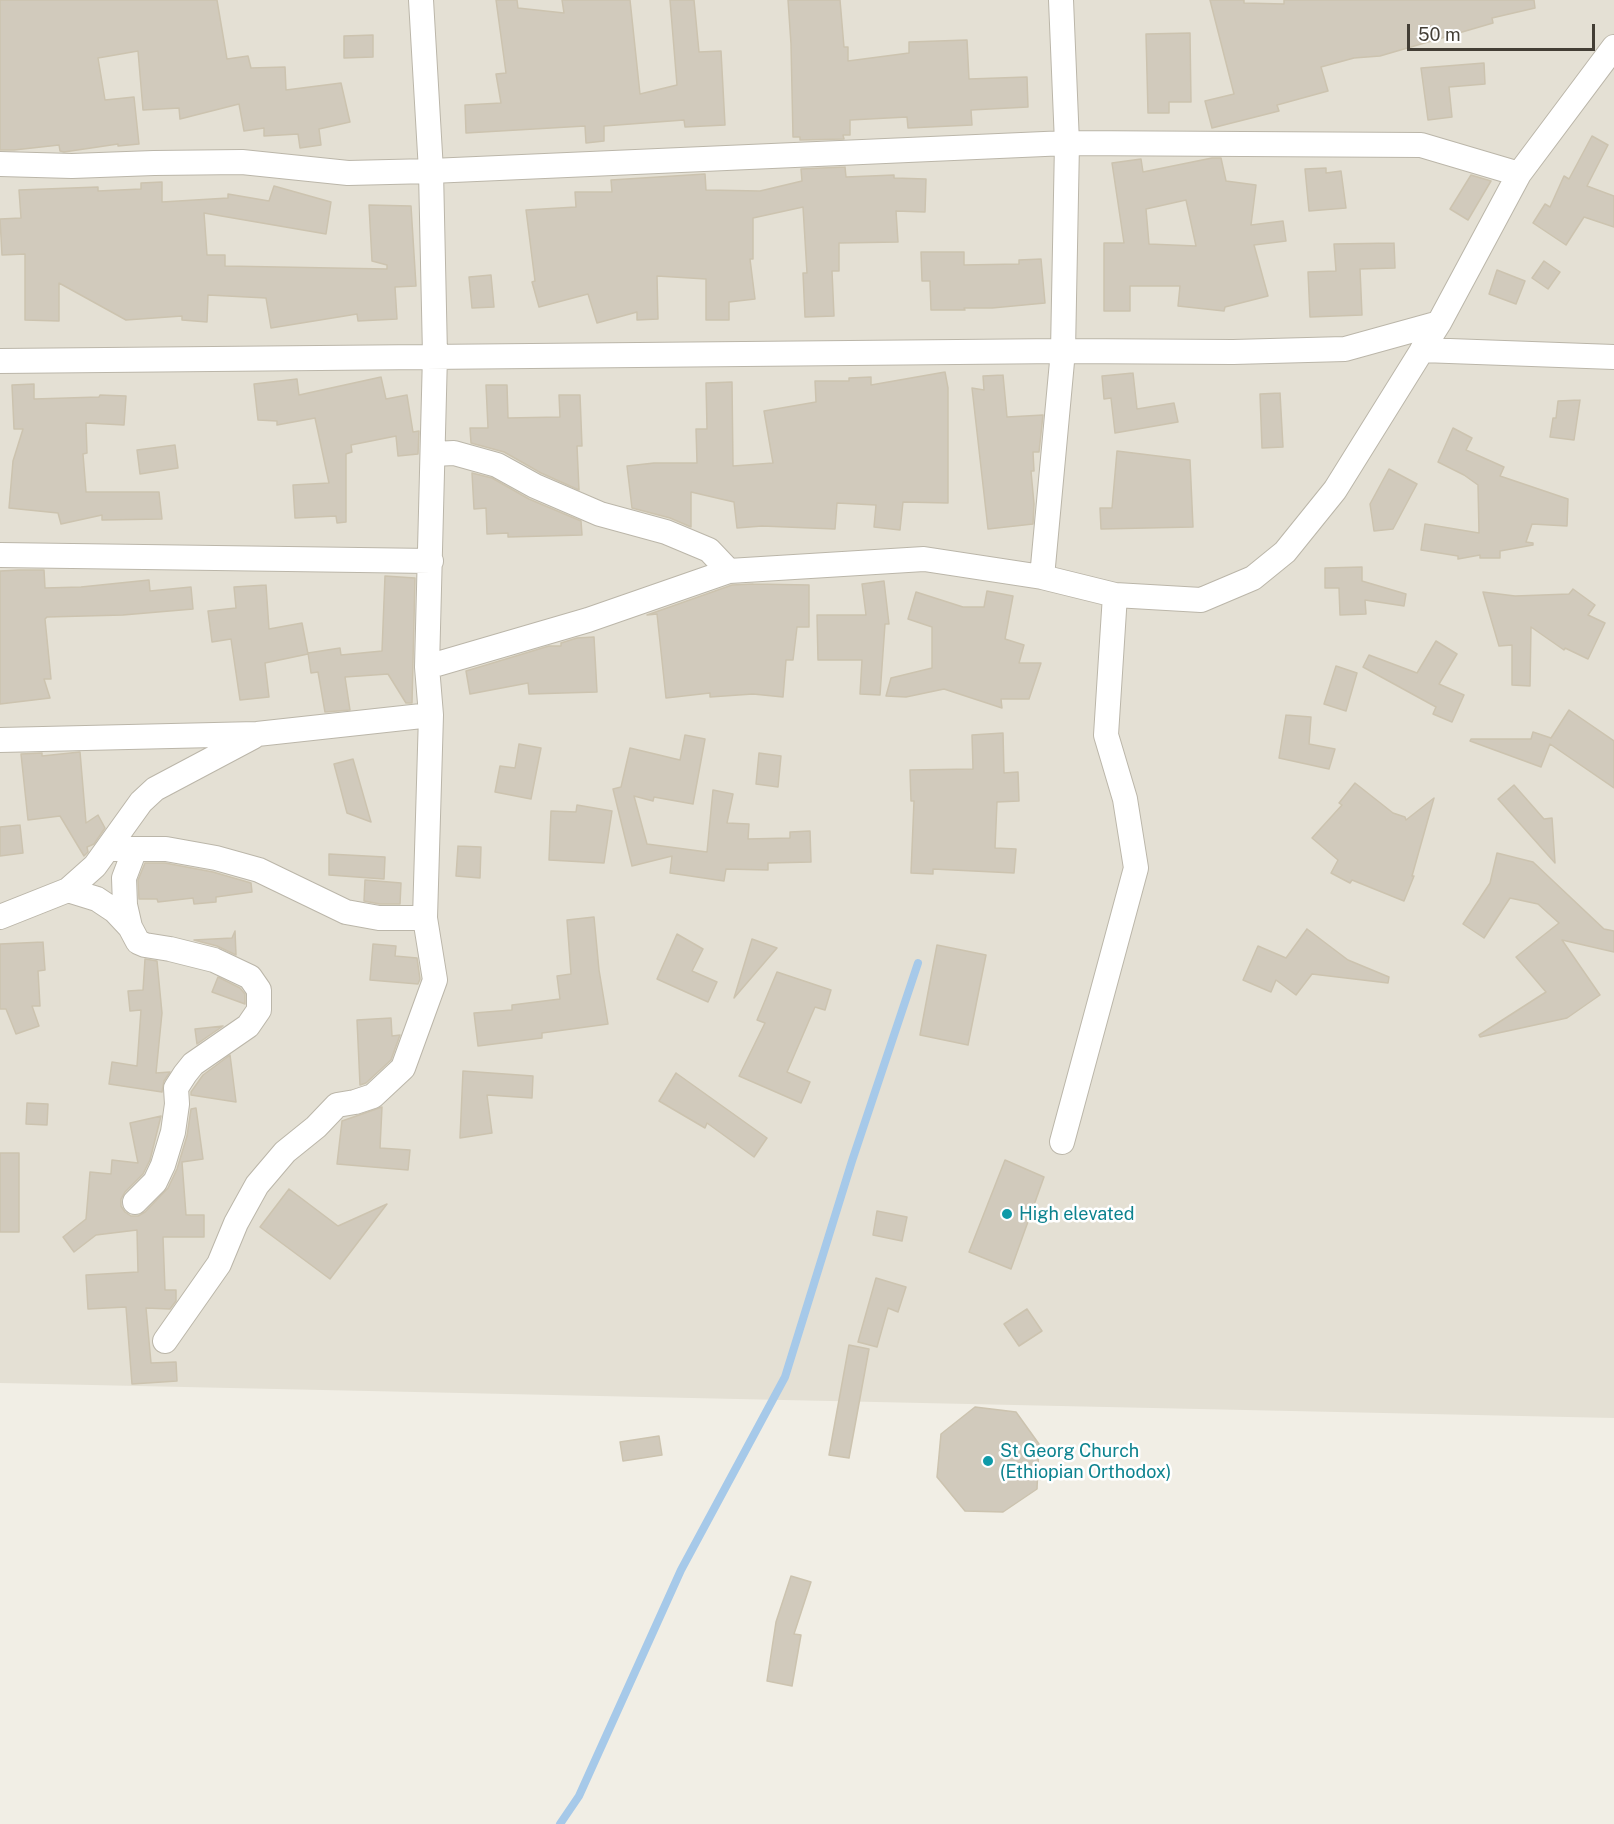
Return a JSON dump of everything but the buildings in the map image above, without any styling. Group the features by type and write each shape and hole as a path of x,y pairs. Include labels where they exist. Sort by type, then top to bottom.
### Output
{"street":[{"path":"165,1341 219,1263 236,1223 257,1185 285,1152 316,1127 338,1104 356,1102 373,1096 403,1068 435,980 425,918 431,715 427,667 435,355 431,171 421,0"},
{"path":"1042,577 1063,351 1067,143 1060,0"},
{"path":"427,667 588,620 729,572 924,559 1042,577 1115,595 1201,600 1252,578 1285,552 1335,490 1439,323 1519,174 1614,47"},
{"path":"0,164 72,166 242,162 348,173 1067,143 1421,145 1519,174"},
{"path":"0,361 435,355 1233,352 1345,349 1439,323"},
{"path":"1422,350 1614,357"},
{"path":"433,454 454,453 497,465 535,486 600,514 666,532 709,550 729,572"},
{"path":"0,555 431,561"},
{"path":"1062,1142 1136,868 1125,799 1106,735 1115,595"},
{"path":"0,740 257,734 431,715"},
{"path":"0,917 68,890 95,866 141,802 155,789 257,734"},
{"path":"108,849 166,849 216,858 259,870 346,912 379,918 425,918"},
{"path":"135,849 124,878 124,905 130,927 138,942 214,960 250,977 259,990 259,1010 248,1026 193,1064 184,1074 176,1088 177,1104 173,1132 163,1165 155,1182 135,1202"},
{"path":"68,890 97,899 115,911 130,927"}],"shaded area":[{"path":"0,0 1614,0 1614,1418 0,1383"}],"waterway":[{"path":"560,1824 579,1796 681,1570 785,1377 852,1161 918,963"}],"place":[{"name":"High elevated","path":"1007,1214"},
{"name":"St Georg Church (Ethiopian Orthodox)","path":"988,1461"}]}
